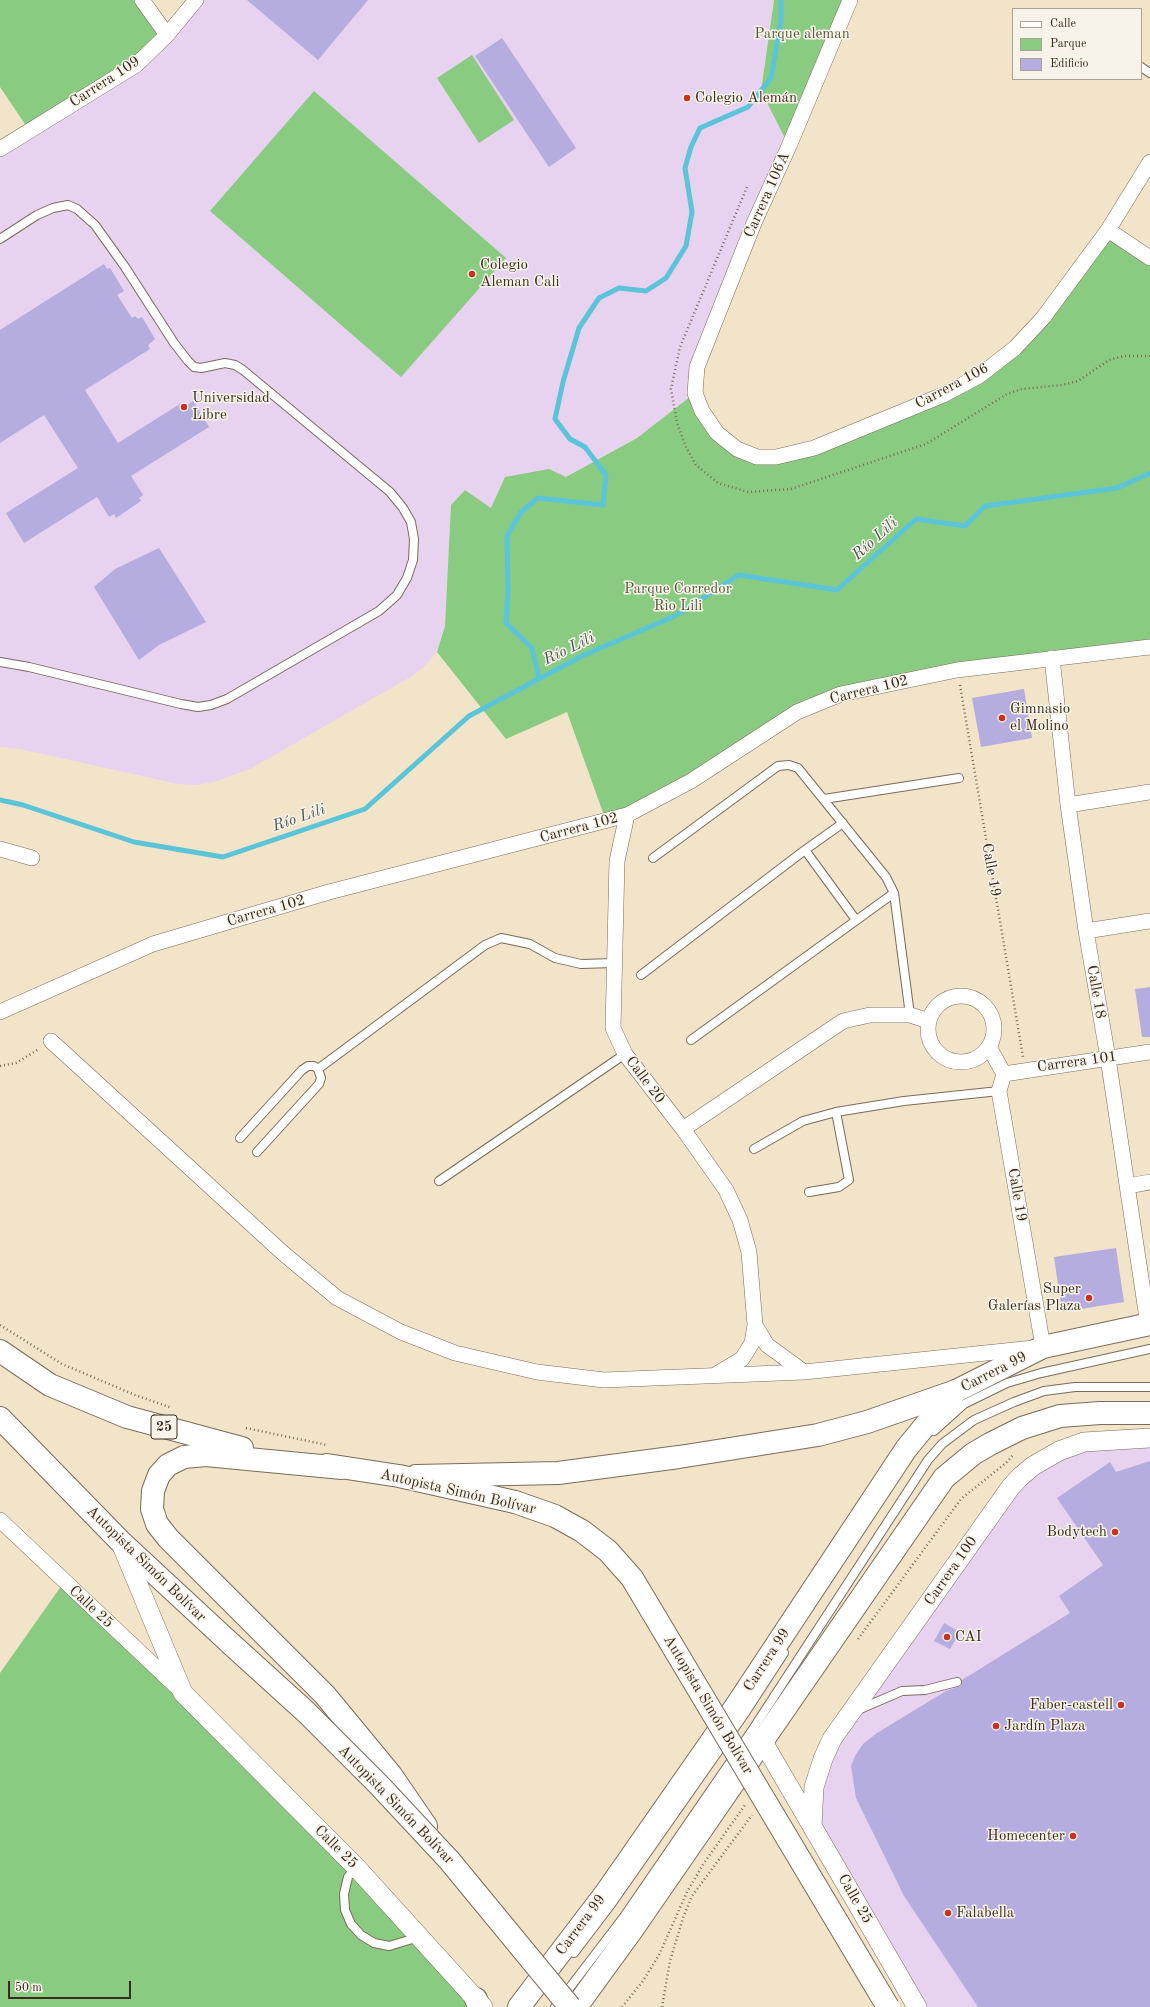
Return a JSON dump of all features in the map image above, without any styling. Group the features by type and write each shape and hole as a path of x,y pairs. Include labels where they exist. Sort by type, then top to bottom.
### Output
{"main road":[{"path":"1043,1347 1149,1325"},
{"name":"Carrera 99","path":"519,2007 605,1894 727,1719 906,1449 932,1416 956,1391 1043,1347"},
{"name":"Autopista Simón Bolívar","path":"0,1352 50,1385 127,1417 249,1450 342,1468 399,1476 515,1502 555,1516 582,1531 608,1551 632,1578 888,2007"},
{"path":"399,1476 558,1473 679,1457 818,1435 867,1422 956,1391"},
{"path":"576,2007 632,1930 763,1742 944,1478 973,1454 990,1444 1022,1428 1060,1416 1100,1413 1150,1413"},
{"name":"Autopista Simón Bolívar","path":"0,1418 120,1541 311,1718 379,1785 449,1860 570,2007"},
{"path":"342,1468 197,1454 172,1462 157,1479 153,1491 152,1509 161,1530 251,1623 325,1695 391,1775 449,1860"}],"street":[{"path":"142,0 167,35"},
{"name":"Carrera 109","path":"0,149 136,64 167,35 196,0"},
{"name":"Carrera 106A","path":"695,393 697,367 754,223 789,146 850,0"},
{"name":"Carrera 106","path":"695,393 702,411 717,434 737,449 757,457 776,458 814,448 943,394 979,376 1015,348 1044,318 1108,230 1150,162"},
{"path":"1108,230 1150,258"},
{"name":"Carrera 102","path":"0,1012 153,944 328,892 627,815 691,781 797,712 841,694 957,670 1150,647"},
{"name":"Calle 18","path":"1052,658 1068,805 1086,931 1108,1058 1149,1325"},
{"path":"1068,805 1150,792"},
{"name":"Calle 20","path":"627,815 616,861 613,1028 625,1054 683,1129 726,1190 740,1220 749,1252 755,1325 752,1343 742,1359 711,1377"},
{"path":"0,849 32,858"},
{"path":"1086,931 1150,921"},
{"path":"964,995 975,998 985,1004 992,1014 995,1025 994,1037 989,1047 975,1059 966,1062 948,1060 940,1055 932,1044 928,1030 928,1021 933,1010 941,1002 952,997 964,995"},
{"path":"683,1129 843,1022 870,1015 910,1015 928,1021"},
{"path":"51,1041 284,1254 337,1298 401,1332 455,1352 537,1372 604,1380 711,1377 804,1372 1043,1347"},
{"path":"989,1047 1004,1074"},
{"name":"Carrera 101","path":"1004,1074 1025,1069 1150,1052"},
{"name":"Calle 19","path":"1004,1074 999,1091 1043,1347"},
{"path":"1128,1186 1150,1182"},
{"name":"Calle 20","path":"755,1325 766,1346 804,1372"},
{"name":"Carrera 100","path":"812,1826 814,1787 829,1745 850,1713 1010,1488 1033,1466 1059,1451 1084,1442 1150,1438"},
{"name":"Calle 25","path":"0,1520 183,1693 356,1866 479,2004"},
{"name":"Calle 25","path":"120,1541 183,1693"},
{"name":"Calle 25","path":"763,1742 917,2007"}],"lane":[{"path":"0,239 37,215 53,208 68,205 78,209 95,225 125,267 174,343 194,367 201,368 226,363 235,365 243,370 390,492 403,508 411,522 414,539 413,560 407,578 397,595 378,611 227,699 211,705 198,706 181,704 29,667 0,662"},
{"path":"653,858 778,766 789,765 798,768 886,877 894,893 910,1015"},
{"path":"824,799 959,778"},
{"path":"641,975 805,850 843,823"},
{"path":"805,850 856,920"},
{"path":"691,1040 894,893"},
{"path":"318,1069 485,945 501,938 530,944 556,958 581,964 614,964"},
{"path":"439,1181 625,1054"},
{"path":"240,1138 302,1070 308,1066 314,1066 318,1069 321,1078 319,1084 257,1152"},
{"path":"754,1149 804,1120 836,1112 904,1101 999,1091"},
{"path":"809,1192 839,1187 849,1180 836,1112"},
{"path":"926,1439 947,1418 964,1404 1007,1383 1041,1373 1150,1349"},
{"path":"555,2007 623,1918 753,1729 928,1460 942,1444 974,1420 1014,1402 1044,1391 1075,1387 1150,1387"},
{"path":"570,1958 648,1852 743,1716 791,1643"},
{"path":"850,1713 902,1691 925,1690 957,1682"},
{"path":"356,1866 348,1877 344,1894 345,1910 351,1924 361,1935 374,1943 390,1946 419,1937"},
{"path":"547,1989 556,1976"}],"path":[{"path":"748,187 680,348 671,389 677,423 686,446 696,465 718,483 748,492 791,489 926,444 1007,394 1022,388 1062,386 1078,381 1108,360 1124,356 1150,356"},
{"name":"Calle 19","path":"957,670 1025,1069"},
{"path":"0,1066 16,1063 51,1041"},
{"path":"0,1325 62,1364 134,1395 176,1409"},
{"path":"239,1426 330,1446"},
{"path":"855,1643 961,1499 1006,1463 1015,1453 1020,1441 1022,1428"},
{"path":"622,2007 643,1981 659,1955 690,1886 748,1802"},
{"path":"662,2007 670,1961 683,1918 692,1896 756,1809"}],"shaded area":[{"path":"196,0 774,0 761,91 789,146 695,393 637,438 566,477 549,469 491,509 465,490 451,505 445,626 437,652 425,666 414,675 250,769 214,782 196,785 178,784 20,749 0,747 0,149 136,65"},
{"name":"Jardín Plaza","path":"1150,1438 1150,2007 917,2007 872,1929 812,1804 823,1759 1010,1488 1059,1451"}],"green space":[{"path":"0,0 142,0 167,35 29,130 0,87"},
{"name":"Parque aleman","path":"774,0 850,0 789,146 761,91"},
{"path":"472,55 514,120 479,143 437,78"},
{"path":"314,91 506,258 401,377 210,211"},
{"name":"Parque Corredor Rio Lili","path":"1108,230 1150,258 1150,647 841,694 606,821 567,712 506,739 437,652 445,626 451,505 465,490 491,508 505,477 549,469 566,477 637,438 695,393 717,433 776,457 943,395 1015,348"},
{"path":"64,1582 483,2007 0,2007 0,1673"}],"building":[{"path":"247,0 368,0 318,60"},
{"path":"502,38 576,148 549,167 475,56"},
{"path":"104,264 107,269 110,268 124,291 117,295 132,318 135,316 138,319 142,317 155,339 148,345 150,349 85,390 118,443 183,402 186,406 193,401 209,427 131,476 143,495 139,498 141,501 116,518 114,514 109,517 97,497 24,543 6,513 78,468 44,415 0,443 0,330"},
{"path":"159,548 206,622 159,645 139,660 94,587 115,569"},
{"name":"Gimnasio el Molino","path":"1024,689 1032,738 981,747 972,698"},
{"path":"1150,987 1150,1037 1142,1037 1135,989"},
{"path":"1116,1248 1124,1302 1062,1312 1054,1257"},
{"name":"Jardín Plaza","path":"1150,1461 1150,2007 978,2007 904,1896 856,1798 851,1766 855,1756 863,1744 877,1733 946,1691 961,1686 962,1680 1070,1613 1059,1596 1103,1565 1057,1498 1110,1462 1116,1472"},
{"name":"CAI","path":"944,1623 960,1632 950,1649 934,1641"}],"waterway":[{"path":"539,678 532,648 506,623 508,591 507,536 521,512 538,498 603,505 606,475 585,447 570,439 555,419 563,382 579,328 599,298 619,288 646,291 666,278 686,246 692,212 685,168 691,147 700,128 748,107 771,78 781,21 781,0"},
{"name":"Río Lili","path":"0,800 23,805 134,842 223,857 365,809 469,716 582,656 675,616 739,575 837,590 916,519 965,526 985,506 1117,488 1150,473"}],"place":[{"name":"Colegio Alemán","path":"687,98"},
{"name":"Colegio Aleman Cali","path":"472,274"},
{"name":"Universidad Libre","path":"184,407"},
{"name":"Gimnasio el Molino","path":"1002,718"},
{"name":"Super Galerías Plaza","path":"1089,1298"},
{"name":"Bodytech","path":"1115,1532"},
{"name":"CAI","path":"947,1637"},
{"name":"Faber-castell","path":"1121,1705"},
{"name":"Jardín Plaza","path":"996,1726"},
{"name":"Homecenter","path":"1073,1836"},
{"name":"Falabella","path":"948,1913"}]}
